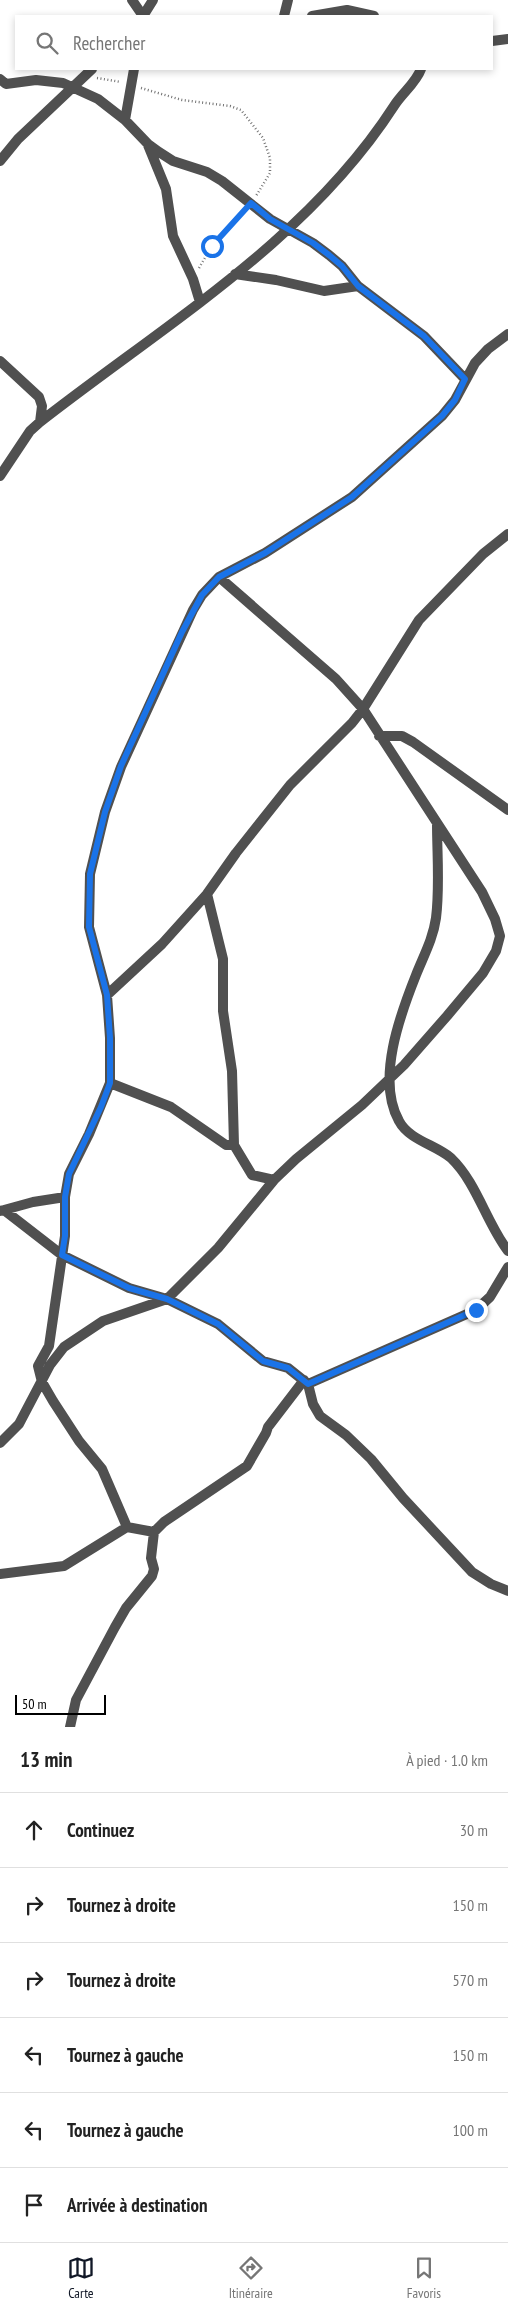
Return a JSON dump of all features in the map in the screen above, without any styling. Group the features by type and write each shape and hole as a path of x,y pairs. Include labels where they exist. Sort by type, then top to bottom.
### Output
{"street":[{"path":"132,0 142,15"},
{"path":"144,15 153,0"},
{"path":"284,15 288,0"},
{"path":"318,15 347,10 370,15"},
{"path":"493,41 508,39"},
{"path":"125,120 134,70"},
{"path":"0,476 30,432 40,422 200,302 235,274 321,198 344,173 413,83 420,70"},
{"path":"0,160 18,139 88,72"},
{"path":"0,79 6,84 36,80 73,86 98,99 125,120 148,144 173,161 207,172 222,181 286,230 313,243 329,255 342,266 358,286 424,336 465,379"},
{"path":"148,144 166,189 174,236 193,279 200,302"},
{"path":"235,274 276,280 324,292 358,286"},
{"path":"127,1527 102,1469 79,1441 42,1382 38,1364 49,1346 65,1236 65,1197 69,1174 101,1107 110,1083 110,1038 107,995 89,927 88,900 90,874 105,812 121,766 182,632 202,595 219,577 265,553 352,497 442,416 455,400 474,363 488,348 508,334"},
{"path":"0,361 39,397 42,406 40,422"},
{"path":"107,995 162,944 207,894 236,853 290,785 352,723 363,709 419,620 483,554 508,534"},
{"path":"0,1443 19,1424 56,1356 72,1340 103,1321 167,1299 218,1248 274,1180 362,1105 388,1080 447,1016 483,973 504,938 482,892 363,709 336,679 219,577"},
{"path":"379,736 402,736 413,742 508,810"},
{"path":"437,822 436,917 430,947 417,973 403,1010 388,1080 399,1122 412,1134 450,1157 464,1174 477,1195 488,1222 508,1251"},
{"path":"207,894 223,959 223,1011 232,1071 234,1145 252,1175 274,1180"},
{"path":"110,1083 165,1103 226,1146 234,1145"},
{"path":"2,1211 33,1202 65,1197"},
{"path":"2,1211 62,1255 129,1288 167,1299 218,1324 263,1361 288,1368 306,1382 313,1404 320,1416 371,1459 403,1498 472,1572 491,1584 508,1591"},
{"path":"70,1727 76,1700 126,1608 152,1576 154,1569 151,1558 154,1532 164,1522 247,1466 268,1427 306,1382 476,1310 490,1297 508,1267"},
{"path":"0,1574 64,1566 127,1527 154,1532"}],"path":[{"path":"88,72 182,100 230,106 241,110 263,138 270,158 270,173 251,203 212,246 193,279"}],"route":[{"path":"212,246 251,203 286,230 313,243 329,255 342,266 358,286 424,336 465,379 455,400 442,416 352,497 265,553 219,577 202,595 182,632 145,718 121,766 105,812 90,874 88,900 89,927 107,995 110,1038 110,1083 89,1134 69,1174 65,1197 65,1236 62,1255 129,1288 167,1299 218,1324 263,1361 288,1368 308,1384 438,1329 476,1310"}]}
